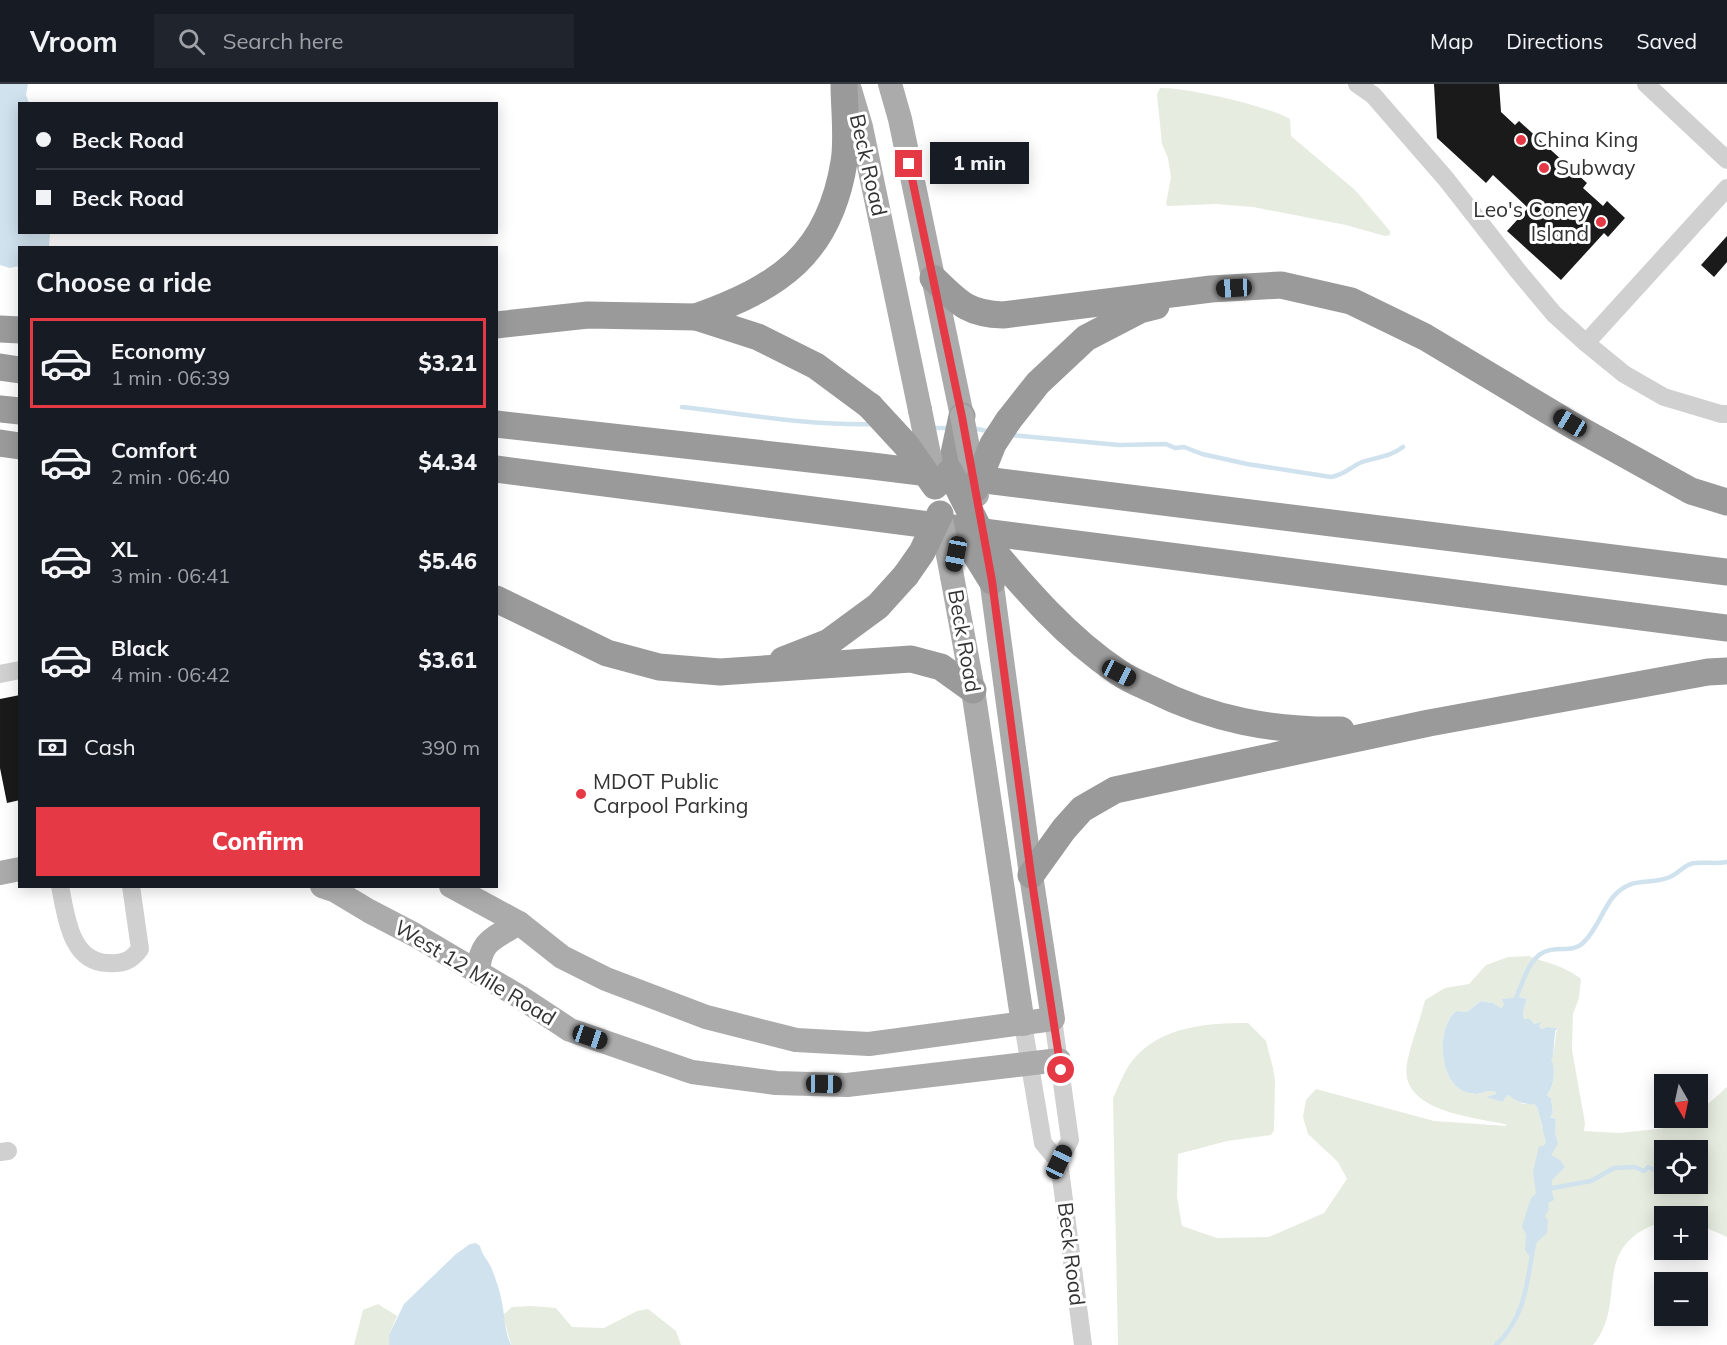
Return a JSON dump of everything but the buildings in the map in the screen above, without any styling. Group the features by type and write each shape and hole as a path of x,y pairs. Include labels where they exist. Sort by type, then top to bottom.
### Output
{"highway":[{"path":"696,317 762,290 785,274 813,247 831,209 844,161 844,84"},
{"path":"933,278 971,310 994,315 1211,289 1281,285 1351,301 1425,337 1691,491 1727,502"},
{"path":"952,576 973,518 993,444 1038,383 1086,338 1140,310 1211,289"},
{"path":"498,325 588,315 696,317 758,337 816,366 870,406 906,445 942,493 973,518 1033,598 1072,635 1119,673 1178,703 1250,725 1312,730 1364,729 1429,723"},
{"path":"0,328 18,330"},
{"path":"0,367 18,370"},
{"path":"0,409 18,411"},
{"path":"920,410 942,493"},
{"path":"720,672 779,661 829,642 878,606 906,575 922,552 942,493 962,417"},
{"path":"498,424 872,466 1727,572"},
{"path":"0,443 18,446"},
{"path":"498,469 1727,628"},
{"path":"973,518 992,581"},
{"path":"498,599 607,653 659,667 720,672 911,659 942,667 973,690"},
{"path":"1031,875 1064,829 1082,809 1115,790 1429,723 1708,672 1727,671"}],"main road":[{"name":"Beck Road","path":"849,84 861,127 920,410"},
{"name":"Beck Road","path":"890,84 900,119 962,417 973,518"},
{"name":"Beck Road","path":"942,493 952,576 973,690 1023,1024"},
{"name":"Beck Road","path":"992,581 1031,875 1053,1019"},
{"path":"0,873 18,869"},
{"name":"West 12 Mile Road","path":"332,888 478,973 570,1030 692,1072 776,1083 847,1085 1059,1060"},
{"path":"455,888 519,924 562,957 606,980 706,1017 796,1040 869,1044 1053,1019"},
{"path":"478,973 479,957 484,946 519,924"}],"street":[{"path":"1357,84 1373,95 1446,179 1554,314 1586,343 1624,374 1664,397 1727,414"},
{"path":"1646,84 1727,160"},
{"path":"1586,343 1727,188"},
{"path":"0,674 18,670"},
{"path":"60,888 73,939 80,951 103,963 118,964 126,962 140,949 131,888"},
{"name":"Beck Road","path":"1053,1019 1070,1140 1059,1162 1083,1345"},
{"name":"Beck Road","path":"1023,1024 1042,1143 1059,1162"}],"shaded area":[{"path":"1160,88 1226,98 1290,119 1291,136 1355,190 1390,231 1390,235 1385,236 1346,225 1253,207 1215,204 1168,206 1166,204 1171,177 1168,158 1162,144 1157,94"},
{"path":"1529,956 1562,968 1581,979 1579,998 1573,1014 1572,1050 1585,1123 1584,1131 1619,1133 1666,1128 1708,1128 1708,1104 1727,1087 1727,1237 1708,1228 1708,1206 1654,1206 1654,1226 1641,1231 1626,1244 1617,1259 1609,1310 1603,1328 1593,1345 1118,1345 1113,1098 1129,1065 1143,1049 1170,1034 1217,1024 1248,1023 1266,1041 1275,1081 1274,1130 1271,1135 1227,1141 1178,1154 1177,1197 1182,1226 1217,1238 1269,1237 1324,1213 1347,1179 1338,1162 1308,1134 1303,1117 1306,1100 1316,1089 1434,1121 1507,1126 1441,1109 1426,1102 1414,1092 1407,1079 1407,1063 1425,1000 1445,988 1469,984 1486,965 1508,957","holes":["1519,997 1527,999 1523,1012 1524,1019 1530,1019 1534,1024 1540,1022 1539,1026 1542,1029 1557,1028 1553,1056 1550,1059 1553,1078 1547,1095 1551,1098 1553,1113 1550,1117 1556,1119 1555,1129 1542,1128 1537,1107 1534,1104 1523,1104 1507,1095 1503,1102 1487,1097 1496,1094 1493,1091 1476,1094 1458,1088 1447,1072 1444,1061 1443,1038 1450,1018 1456,1011 1467,1012 1481,1001 1493,1003 1501,1008 1504,1005 1503,999"]},
{"path":"378,1304 397,1316 389,1335 389,1345 354,1345 363,1310"},
{"path":"512,1307 556,1308 572,1327 604,1328 637,1311 648,1309 676,1331 681,1345 511,1345 503,1315"}],"water":[{"path":"0,84 28,84 26,95 29,102 18,102 18,234 50,234 49,246 18,246 18,266 10,268 0,265"},
{"path":"1519,997 1527,999 1523,1012 1524,1019 1530,1019 1534,1024 1541,1022 1539,1026 1542,1029 1557,1028 1551,1059 1554,1078 1547,1095 1551,1098 1553,1113 1550,1117 1556,1119 1555,1133 1558,1144 1551,1155 1560,1160 1565,1167 1552,1180 1554,1200 1548,1203 1549,1209 1545,1216 1548,1221 1547,1233 1535,1246 1534,1256 1531,1258 1525,1250 1526,1235 1522,1226 1531,1198 1536,1193 1533,1172 1539,1146 1544,1146 1546,1142 1537,1107 1507,1095 1503,1102 1486,1097 1496,1094 1493,1091 1476,1094 1460,1089 1447,1072 1443,1050 1446,1028 1456,1011 1467,1012 1481,1001 1493,1003 1501,1008 1504,1005 1502,999"},
{"path":"476,1243 480,1246 497,1282 511,1345 389,1345 389,1335 404,1304 456,1254 470,1244"}],"waterway":[{"path":"682,407 802,421 875,424"},
{"path":"931,428 950,428"},
{"path":"973,428 991,432"},
{"path":"1011,435 1119,445 1166,444 1247,464 1331,477 1340,475 1362,462 1388,455 1403,447"},
{"path":"1514,1002 1533,961 1549,950 1574,948 1583,943 1620,890 1635,883 1664,879 1692,863 1727,862"},
{"path":"1547,1189 1591,1181 1614,1168 1635,1167 1644,1171 1648,1167 1654,1170"},
{"path":"1496,1345 1514,1323 1524,1298 1534,1243"}],"place":[{"name":"China King","path":"1521,140"},
{"name":"Subway","path":"1544,168"},
{"name":"Leo's Coney Island","path":"1601,222"},
{"name":"MDOT Public Carpool Parking","path":"581,794"}],"route":[{"path":"909,164 962,417 992,581 1031,875 1061,1070"}]}
